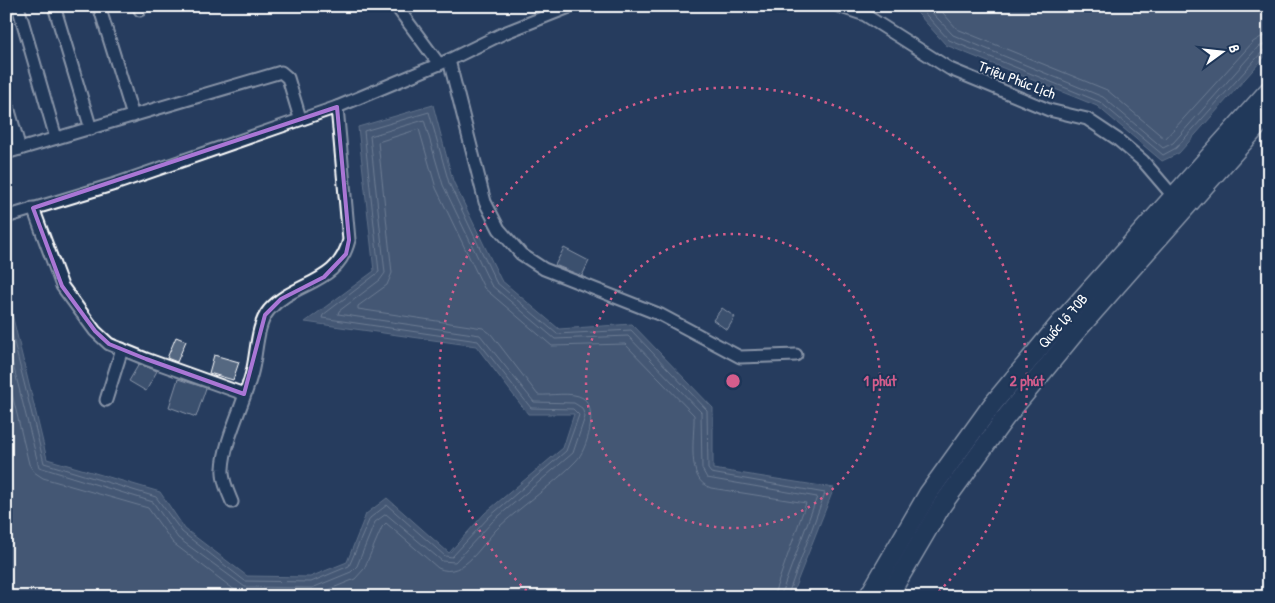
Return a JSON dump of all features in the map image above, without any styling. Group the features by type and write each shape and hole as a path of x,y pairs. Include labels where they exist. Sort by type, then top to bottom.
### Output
{"main road":[{"name":"Quốc lộ 70B","path":"888,597 942,505 1066,329 1173,196 1269,90"},
{"name":"Quốc lộ 70B","path":"868,597 928,494 992,405 1269,113"}],"street":[{"path":"18,6 56,138"},
{"path":"54,6 91,129"},
{"path":"99,6 133,116"},
{"path":"396,6 444,62 485,202 499,229 521,254 544,269 662,315 740,357 796,355"},
{"path":"6,216 115,184 300,118 337,107 444,62 504,33 572,6"},
{"name":"Triệu Phúc Lịch","path":"838,6 865,15 950,69 1049,110 1087,119 1117,139 1143,161 1173,196"},
{"path":"6,152 91,129 281,72 288,78 300,118"},
{"path":"6,100 20,149"},
{"path":"232,502 223,470 244,394 253,370 266,315 281,299 324,276 339,265 346,254 349,240 337,107"},
{"path":"33,208 62,286 95,331 109,344 244,394"},
{"path":"106,400 122,349"}],"highlighted area":[{"path":"337,107 349,240 346,254 324,277 281,299 265,315 244,394 109,344 95,331 62,286 33,208"}],"water":[{"path":"911,6 1269,6 1269,52 1179,153 1162,161 1097,106 946,45"},
{"path":"433,105 453,181 501,280 559,329 632,324 713,408 713,469 834,488 791,597 6,597 6,289 47,459 160,492 185,529 247,576 310,577 347,562 366,514 387,498 449,553 485,513 563,448 574,414 528,414 476,346 305,322 374,271 358,127"}],"building":[{"path":"564,248 589,261 582,276 555,265"},
{"path":"722,308 735,317 727,330 713,320"},
{"path":"176,337 186,341 177,362 167,358"},
{"path":"214,355 239,362 233,380 209,373"},
{"path":"139,364 157,371 146,391 129,381"},
{"path":"178,379 206,388 196,417 169,407"}]}
